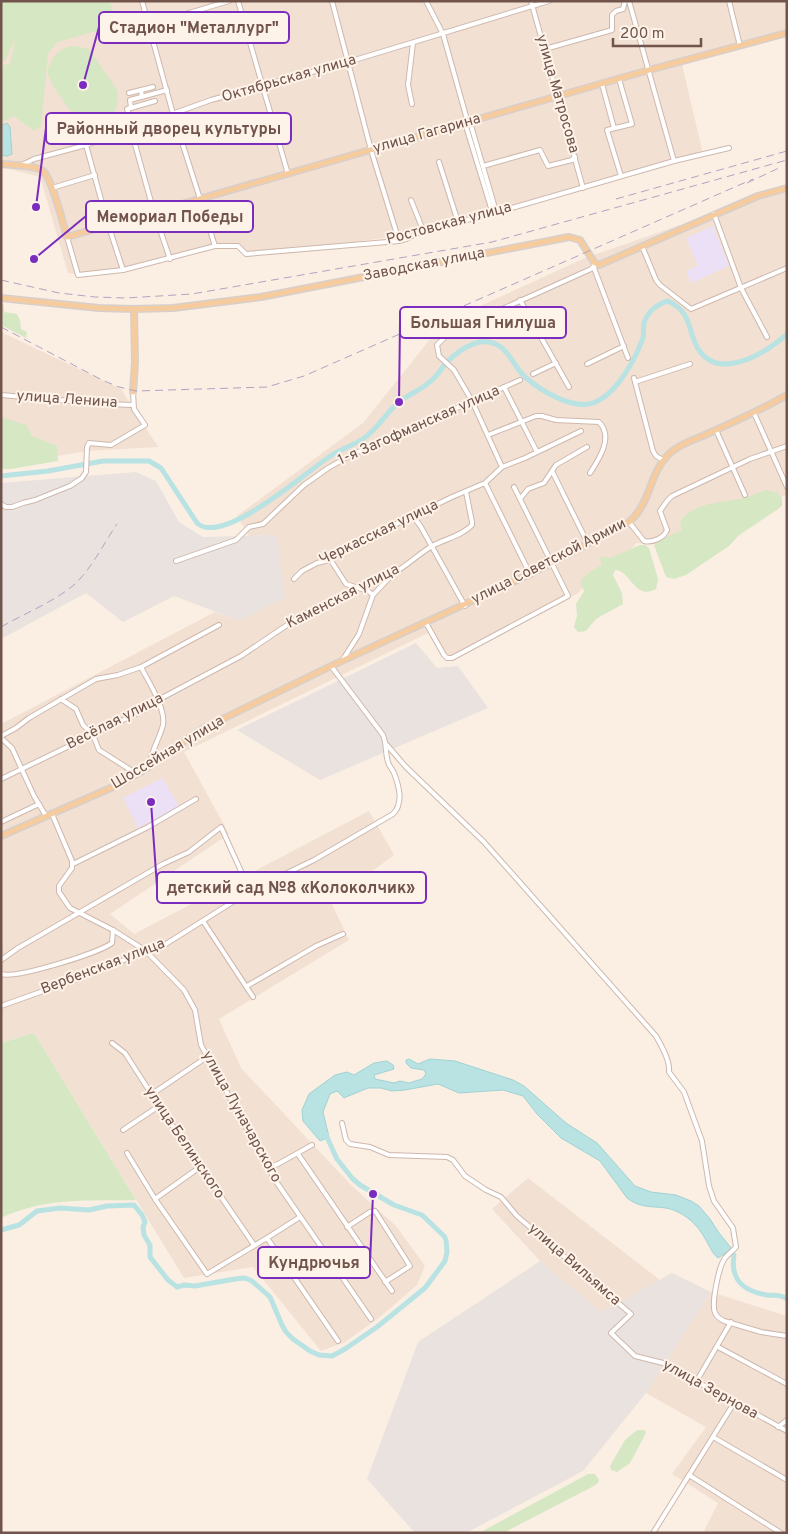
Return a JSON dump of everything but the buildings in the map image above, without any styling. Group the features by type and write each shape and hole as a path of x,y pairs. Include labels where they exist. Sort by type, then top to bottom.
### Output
{"main road":[{"name":"улица Гагарина","path":"67,237 649,70 787,33"},
{"name":"Октябрьская улица","path":"1,164 21,165"},
{"path":"21,165 43,171 48,177 67,237"},
{"path":"595,266 714,214 766,193 787,188"},
{"name":"Заводская улица","path":"1,298 98,308 173,308 261,297 564,238 580,240 595,266"},
{"path":"133,392 135,362 134,309"},
{"path":"663,460 680,447 754,413 787,395"},
{"name":"улица Советской Армии","path":"359,653 465,606 629,522 640,511 663,460"},
{"name":"Шоссейная улица","path":"1,836 137,774 202,729 359,653"}],"street":[{"path":"142,1 173,114 215,246"},
{"path":"115,34 229,1"},
{"path":"238,1 288,174"},
{"path":"332,1 371,150 399,241"},
{"path":"426,1 443,34 491,208 488,215"},
{"name":"улица Матросова","path":"531,1 583,188"},
{"name":"Октябрьская улица","path":"21,165 34,159 86,145 211,100 413,43 549,1"},
{"path":"545,49 612,30 612,15 616,10 623,9 627,1"},
{"path":"627,1 649,70 674,161"},
{"path":"729,1 740,46"},
{"path":"412,104 408,85 413,43"},
{"path":"620,79 632,124 607,130 621,176"},
{"path":"602,84 614,128"},
{"path":"129,94 153,87"},
{"path":"141,90 142,97"},
{"path":"131,108 130,100 167,90"},
{"path":"155,101 127,109 154,212 170,259"},
{"path":"468,123 495,208 498,212"},
{"path":"86,145 123,270"},
{"name":"Ростовская улица","path":"67,237 78,275 123,270 215,246 238,246 246,254 399,241 423,230 488,215 674,161 729,148"},
{"path":"483,166 540,150 548,166 572,160 575,157"},
{"path":"439,162 458,222"},
{"path":"52,188 95,175"},
{"path":"411,200 423,230"},
{"path":"714,214 742,288 767,337"},
{"path":"642,246 656,280 691,309 787,268"},
{"path":"581,431 502,467 472,401 454,370 439,356 437,345 449,333 595,266 628,358"},
{"path":"520,300 570,387"},
{"path":"587,364 624,346"},
{"path":"533,374 556,362"},
{"path":"663,460 656,456 653,451 635,380 690,364"},
{"name":"1-я Загофманская улица","path":"176,561 236,540 249,527 263,524 304,485 351,455 520,380"},
{"path":"504,387 537,452"},
{"path":"1,504 12,508 64,490 82,478 86,472 87,447 89,443 111,445 145,425 134,409 133,392"},
{"name":"улица Ленина","path":"1,395 133,405"},
{"path":"754,413 787,487"},
{"path":"488,435 536,416 556,420 599,422 604,427 606,441 590,473"},
{"path":"716,430 745,495"},
{"path":"629,522 644,542 662,537 667,530 660,511 667,501 680,492 771,451 787,446"},
{"path":"520,499 528,489 544,483 552,471 562,462 588,447"},
{"name":"Черкасская улица","path":"294,579 302,571 330,559 349,547 485,483 502,467"},
{"path":"552,471 588,544"},
{"path":"485,483 530,574"},
{"path":"426,623 446,658 452,658 568,596 553,562 514,487"},
{"name":"Каменская улица","path":"228,664 299,617 378,578 386,577 432,546 467,529 472,525 466,492"},
{"path":"413,516 465,606"},
{"path":"330,559 346,584 373,595"},
{"path":"342,661 359,634 373,595 395,572"},
{"path":"46,816 12,748 1,737 96,679 118,675 140,667 219,625"},
{"name":"Весёлая улица","path":"1,779 152,706 158,700 228,664"},
{"path":"331,666 383,735 387,745 406,767 484,842 634,1011 662,1047 670,1066 669,1072 684,1092 702,1142 709,1186 714,1201 733,1228 736,1245 734,1250 725,1258 717,1280 715,1313 718,1318 761,1332 787,1336"},
{"path":"140,667 158,700 162,714 163,724 150,760 150,766"},
{"path":"61,699 76,709 83,725 93,735 99,750 137,774"},
{"name":"Вербенская улица","path":"1,1006 77,979 146,951 158,949 250,891 314,860 385,820 396,810 399,798 398,787 388,763 387,745"},
{"path":"52,814 73,864 148,827 196,799"},
{"path":"1,822 39,804"},
{"path":"1,960 18,948 163,864 189,852 221,827 250,891"},
{"name":"улица Луначарского","path":"73,864 58,889 67,906 146,951 176,980 188,996 197,1017 201,1045 268,1167 300,1217 371,1319"},
{"path":"203,921 253,997"},
{"path":"1,974 12,975 46,967 102,948 112,942 114,936 112,930"},
{"path":"247,986 316,946 343,934"},
{"name":"улица Белинского","path":"112,1043 125,1053 254,1245"},
{"path":"152,1094 207,1057"},
{"path":"123,1130 159,1106"},
{"name":"улица Вильямса","path":"342,1124 346,1140 350,1144 370,1147 389,1155 447,1157 454,1160 465,1176 486,1190 501,1197 516,1216 631,1314 611,1333"},
{"path":"268,1167 298,1154 312,1145"},
{"path":"127,1153 155,1199 207,1274 300,1217"},
{"path":"298,1154 392,1291"},
{"path":"155,1199 200,1167"},
{"path":"347,1227 370,1212 375,1211 410,1266 386,1282"},
{"path":"267,1238 338,1341"},
{"path":"696,1382 731,1322"},
{"name":"улица Зернова","path":"611,1333 635,1356 663,1363 787,1431"},
{"path":"718,1347 787,1384"},
{"path":"654,1533 734,1403"},
{"path":"778,1427 787,1420"},
{"path":"713,1437 787,1480"},
{"path":"690,1474 781,1533"}],"shaded area":[{"path":"1,1 787,1 787,31 681,60 703,154 412,234 246,257 238,246 212,246 151,263 80,275 68,273 40,177 1,167"},
{"path":"775,192 787,192 787,494 784,496 741,499 681,536 655,544 637,543 621,558 596,574 578,593 466,652 445,660 428,633 184,752 229,834 110,914 134,934 369,811 394,855 331,902 349,940 219,1019 241,1068 351,1185 396,1226 425,1266 417,1285 380,1317 345,1342 321,1351 253,1267 184,1278 34,1033 1,1043 1,724 215,612 240,621 277,535 249,536 237,516 363,423 443,323 585,258"},
{"path":"713,226 729,266 691,283 686,271 698,266 686,238"},
{"path":"1,332 121,389 158,447 88,451 1,465"},
{"path":"136,472 156,481 179,522 203,537 277,535 285,598 240,621 174,596 123,622 86,593 1,639 1,483"},
{"path":"416,643 437,668 458,666 488,708 320,780 237,730"},
{"path":"162,778 179,806 138,828 123,798"},
{"path":"528,1178 660,1280 601,1312 540,1261 492,1209"},
{"path":"540,1261 601,1312 672,1273 711,1292 646,1393 583,1471 466,1533 415,1533 367,1479 418,1342"},
{"path":"711,1292 787,1316 787,1533 707,1533 704,1531 718,1503 672,1474 706,1427 646,1393"}],"green space":[{"path":"1,1 110,1 113,10 103,29 57,42 48,54 41,126 34,131 14,116 1,123 1,64 10,64 15,42 13,38 14,41 5,61 1,62"},
{"path":"75,46 89,49 117,90 116,108 109,117 99,123 88,123 77,119 49,77 50,64 57,54 61,50"},
{"path":"1,304 4,305 4,312 17,314 21,329 27,332 26,338 1,325"},
{"path":"1,417 26,425 32,436 57,446 58,461 1,469"},
{"path":"767,490 778,493 782,498 782,506 738,536 729,546 686,575 674,579 666,577 654,545 660,540 682,530 680,522 686,515 701,506 745,498"},
{"path":"640,545 645,545 649,548 658,579 656,589 649,592 643,591 620,571 615,570 613,575 622,593 623,604 596,619 586,631 578,632 574,627 577,616 576,604 584,591 581,580 602,565 601,556 610,558"},
{"path":"34,1033 136,1200 51,1203 34,1206 1,1218 1,1043"},
{"path":"637,1430 644,1430 646,1433 630,1463 617,1472 611,1470 610,1466 625,1440"},
{"path":"588,1474 595,1474 599,1480 598,1483 503,1533 479,1533"}],"water":[{"path":"7,123 10,127 12,154 7,156 1,155 1,126"},
{"path":"409,1059 418,1064 430,1059 455,1061 513,1080 524,1086 566,1123 597,1143 635,1186 651,1192 676,1195 699,1206 732,1249 718,1258 698,1229 683,1215 672,1209 640,1205 627,1198 600,1161 561,1138 537,1114 523,1096 503,1090 459,1093 438,1084 392,1091 381,1088 368,1088 344,1098 337,1091 330,1094 323,1112 329,1137 320,1141 303,1121 302,1110 309,1094 335,1075 347,1072 354,1075 374,1063 387,1061 393,1065 394,1069 374,1075 375,1079 394,1083 400,1081 409,1083 422,1079 426,1074 424,1070 411,1068 406,1063 406,1060"}],"waterway":[{"path":"1,476 48,471 103,461 149,461 161,468 197,523 209,528 226,525 265,504 332,455 364,438 399,402 431,381 456,354 475,343 489,342 496,344 507,353 525,377 540,388 567,402 585,404 601,399 624,376 643,338 644,323 647,315 656,306 664,302 668,301 681,310 685,315 697,347 706,358 717,363 729,364 755,356 787,334"},
{"path":"1,1230 19,1225 37,1211 60,1208 89,1210 107,1206 134,1205 145,1222 143,1227 144,1235 150,1245 150,1257 168,1280 177,1287 245,1278 252,1281 270,1297 282,1325 293,1339 319,1355 332,1356 377,1327 425,1288 445,1261 447,1252 444,1236 422,1215 394,1205 360,1185 352,1178 337,1159 325,1133"},
{"path":"734,1255 734,1271 740,1283 751,1291 787,1299"}],"railway":[{"path":"616,199 787,151"},
{"path":"1,280 59,293 95,297 126,298 192,294 492,242 787,160"},
{"path":"747,183 779,168"},
{"path":"1,327 102,380 136,391 267,387 304,376 753,179"},
{"path":"1,627 49,602 75,584 92,563 117,524"}],"place":[{"name":"Стадион \"Металлург\"","path":"83,85"},
{"name":"Районный дворец культуры","path":"36,207"},
{"name":"Мемориал Победы","path":"34,259"},
{"name":"Большая Гнилуша","path":"399,402"},
{"name":"детский сад №8 «Колоколчик»","path":"151,802"},
{"name":"Кундрючья","path":"373,1194"}]}
